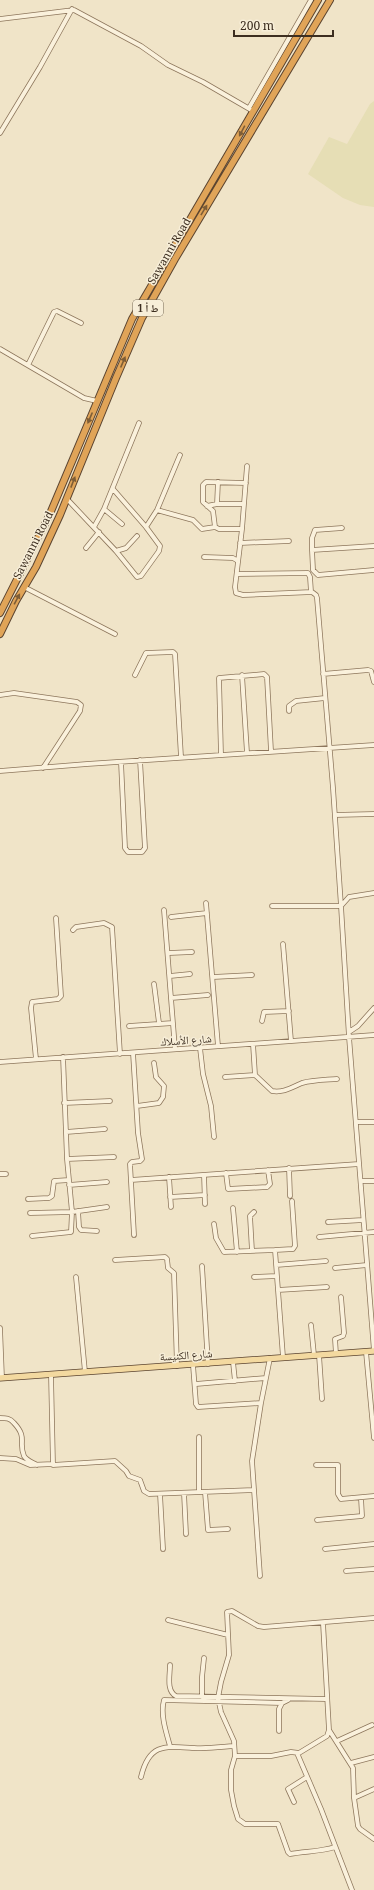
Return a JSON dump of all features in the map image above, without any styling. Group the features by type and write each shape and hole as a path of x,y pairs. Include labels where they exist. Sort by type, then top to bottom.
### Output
{"highway":[{"name":"Sawanni Road","path":"0,613 49,516 132,319 251,110 318,0"},
{"name":"Sawanni Road","path":"0,634 36,567 67,499 142,318 175,259 330,0"}],"main road":[{"name":"شارع الكنيسة","path":"1,1378 374,1351"}],"street":[{"path":"0,19 72,9 141,46 168,65 202,82 251,110 311,0"},
{"path":"0,133 37,72 72,9"},
{"path":"28,365 54,312 57,311 81,323"},
{"path":"0,349 84,398 97,401"},
{"path":"94,527 113,489 139,423"},
{"path":"146,527 157,510 180,455"},
{"path":"247,466 242,529 235,587 236,593 311,592 316,594 317,598 335,815 349,1037 374,1351"},
{"path":"218,482 218,504"},
{"path":"216,527 213,510 207,506 202,499 204,483 246,483"},
{"path":"67,499 99,532 137,577 141,576 159,551 160,546 146,527 113,489"},
{"path":"207,506 218,504 244,504"},
{"path":"104,509 122,524"},
{"path":"157,510 193,520 202,529 216,527 220,529 242,529"},
{"path":"342,528 315,530 312,538 313,570 318,575 374,570"},
{"path":"86,548 99,532"},
{"path":"116,551 126,548 137,536"},
{"path":"240,543 289,541"},
{"path":"312,550 374,546"},
{"path":"204,557 233,558 238,561"},
{"path":"237,574 308,573 310,577 311,592"},
{"path":"24,587 114,634"},
{"path":"135,675 146,653 173,652 175,654 181,757"},
{"path":"323,674 368,670 371,671 374,682"},
{"path":"221,755 218,680 220,677 242,675 264,674 266,676 271,751"},
{"path":"242,675 248,753"},
{"path":"0,695 22,694 77,702 81,705 80,711 42,768"},
{"path":"289,711 289,706 296,701 325,698"},
{"path":"0,771 181,757 374,745"},
{"path":"121,762 125,848 128,852 142,852 145,848 140,760"},
{"path":"335,815 374,814"},
{"path":"341,906 349,896 374,893"},
{"path":"206,903 218,1046"},
{"path":"272,906 341,906"},
{"path":"164,910 169,953 175,1049"},
{"path":"171,917 207,913"},
{"path":"36,1059 31,1008 32,1002 56,1000 61,996 56,918"},
{"path":"74,930 76,927 104,923 112,928 120,1054"},
{"path":"283,944 292,1041"},
{"path":"169,953 192,952"},
{"path":"170,976 190,974"},
{"path":"213,977 252,975"},
{"path":"154,984 159,1023"},
{"path":"171,998 208,995"},
{"path":"349,1032 358,1026 374,1008"},
{"path":"262,1021 264,1012 289,1011"},
{"path":"129,1026 173,1023"},
{"name":"شارع الأسلاك","path":"0,1062 374,1035"},
{"path":"253,1044 255,1075 272,1091 275,1092 286,1090 311,1081 337,1079"},
{"path":"200,1048 202,1074 211,1106 214,1137"},
{"path":"133,1053 136,1106 142,1159 130,1164 134,1235"},
{"path":"32,1236 71,1232 72,1212 67,1159 63,1058"},
{"path":"136,1106 158,1103 163,1097 164,1086 156,1077 154,1063"},
{"path":"225,1077 255,1075"},
{"path":"64,1103 110,1101"},
{"path":"356,1122 374,1122"},
{"path":"66,1132 105,1129"},
{"path":"67,1159 114,1157"},
{"path":"131,1180 359,1164"},
{"path":"289,1168 290,1196"},
{"path":"226,1174 228,1189 234,1190 267,1187 270,1184 268,1170"},
{"path":"0,1174 6,1174"},
{"path":"204,1175 205,1204"},
{"path":"169,1177 171,1207"},
{"path":"28,1199 49,1198 52,1196 54,1181 107,1182"},
{"path":"361,1181 374,1181"},
{"path":"170,1197 205,1195"},
{"path":"214,1224 216,1238 224,1252 293,1249 295,1246 292,1202"},
{"path":"30,1213 78,1212 107,1207"},
{"path":"233,1208 237,1252"},
{"path":"78,1212 79,1227 81,1230 97,1231"},
{"path":"252,1251 250,1216 254,1212"},
{"path":"328,1222 363,1220"},
{"path":"319,1237 374,1232"},
{"path":"275,1250 283,1357"},
{"path":"115,1260 167,1257 168,1268 174,1274 177,1366"},
{"path":"276,1265 326,1261"},
{"path":"335,1268 367,1265"},
{"path":"202,1266 208,1364"},
{"path":"254,1277 277,1276"},
{"path":"76,1277 85,1372"},
{"path":"278,1290 327,1287"},
{"path":"336,1354 335,1339 343,1336 344,1333 341,1297"},
{"path":"312,1325 322,1399"},
{"path":"0,1328 1,1378"},
{"path":"366,1352 372,1395 374,1438"},
{"path":"260,1576 252,1460 270,1358"},
{"path":"234,1362 235,1381"},
{"path":"193,1365 196,1384 196,1404 198,1407 261,1404"},
{"path":"51,1375 53,1464"},
{"path":"196,1384 266,1378"},
{"path":"0,1418 12,1420 21,1430 23,1454 28,1460 37,1465"},
{"path":"199,1437 199,1492"},
{"path":"0,1458 16,1459 30,1465 53,1464 55,1466 115,1461 126,1471 129,1476 140,1480 145,1492 160,1494 254,1490"},
{"path":"316,1465 338,1465 339,1497 341,1499 374,1496"},
{"path":"205,1492 208,1530 228,1529"},
{"path":"184,1493 186,1534"},
{"path":"160,1494 163,1549"},
{"path":"317,1520 362,1516 361,1498"},
{"path":"326,1549 374,1544"},
{"path":"346,1571 374,1569"},
{"path":"335,1847 290,1854 278,1824 250,1825 241,1822 238,1819 231,1790 231,1770 235,1756 234,1741 221,1712 218,1699 221,1682 229,1655 227,1612 229,1611 238,1614 262,1627 374,1618"},
{"path":"168,1620 228,1635"},
{"path":"235,1756 271,1756 291,1752 297,1753 327,1736 329,1730 326,1699 323,1623"},
{"path":"202,1697 204,1658"},
{"path":"170,1665 170,1690 172,1694 176,1696 282,1703 289,1699"},
{"path":"170,1746 164,1726 164,1700 326,1699"},
{"path":"279,1731 279,1709 282,1703"},
{"path":"337,1741 372,1725"},
{"path":"329,1730 351,1764 354,1773 354,1798 360,1829 374,1839"},
{"path":"141,1777 144,1764 153,1751 170,1746 210,1748 234,1746"},
{"path":"297,1753 352,1890"},
{"path":"351,1764 374,1757"},
{"path":"294,1802 288,1789 307,1777"},
{"path":"354,1798 374,1789"}],"shaded area":[{"path":"374,101 374,207 360,205 343,198 308,174 329,137 347,144 370,104"}]}
